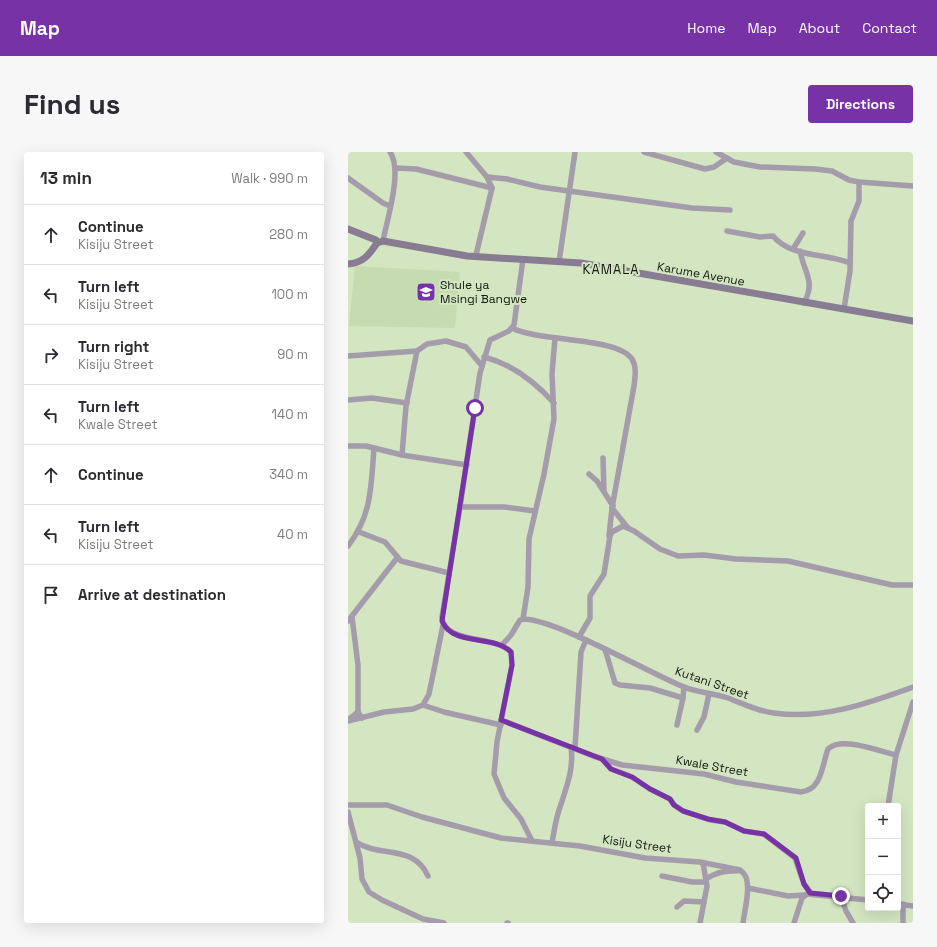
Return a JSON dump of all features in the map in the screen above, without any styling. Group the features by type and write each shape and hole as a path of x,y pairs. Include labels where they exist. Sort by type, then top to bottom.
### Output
{"street":[{"path":"348,264 358,263 380,242 390,206 395,168 394,160 390,152"},
{"path":"466,152 487,177 492,188 476,255"},
{"path":"559,262 575,152"},
{"path":"644,152 706,169 714,167 727,158"},
{"path":"716,152 734,162 760,167 804,168 832,171 849,180 859,182 913,186"},
{"path":"395,168 416,169 492,188"},
{"path":"487,177 507,179 540,187 692,208 730,210"},
{"path":"348,178 383,203 390,206"},
{"path":"844,309 850,263 851,221 859,201 859,182"},
{"name":"Karume Avenue","path":"348,229 380,242 461,254 581,263 804,303 913,320"},
{"path":"727,231 760,237 773,236 777,241 800,251 835,258 850,263"},
{"path":"792,248 803,233"},
{"path":"800,251 810,280 809,294 804,303"},
{"path":"512,328 523,259"},
{"path":"348,721 384,712 413,709 423,705 429,694 443,625 442,617 484,357 492,338 512,328 533,336 600,343 623,351 633,360 635,367 634,386 613,507 604,574 590,596 590,618 579,637"},
{"path":"502,645 512,635 520,620 523,619 528,586 529,539 553,428 554,403 552,374 555,338"},
{"path":"348,356 417,351 428,344 437,342 454,343 470,350 482,366"},
{"path":"402,455 407,402 417,351"},
{"path":"484,357 501,362 515,370 538,387 554,403"},
{"path":"348,400 372,398 407,402"},
{"path":"348,446 374,448 402,455 466,465"},
{"path":"348,546 359,532 367,511 374,448"},
{"path":"602,458 604,491"},
{"path":"590,474 604,491 628,528 660,549 678,556 704,555 736,559 788,561 892,585 913,585"},
{"path":"460,508 505,507 535,511"},
{"path":"609,539 612,532 618,528 628,528"},
{"path":"359,532 385,542 397,558 402,561 449,573"},
{"path":"362,718 358,712 358,665 350,619 397,558"},
{"name":"Kutani Street","path":"523,619 549,625 579,637 684,687 728,698 752,709 776,714 843,710 913,687"},
{"path":"443,625 452,633 502,645 511,652 513,658 494,767 496,782 504,798 521,819 532,842"},
{"path":"552,843 560,807 570,778 581,652 586,640"},
{"path":"605,649 615,683 620,686 650,688 683,698"},
{"path":"677,725 684,687"},
{"path":"697,730 704,717 709,694"},
{"path":"888,803 896,755 913,702"},
{"name":"Kwale Street","path":"423,705 444,712 501,722 622,765 704,774 736,782 801,792 806,792 816,784 821,774 828,749 837,744 844,743 896,755"},
{"path":"348,721 358,712"},
{"path":"602,759 611,769 632,777 650,789 670,799 674,805 683,811 708,819 725,822 744,831 764,834 796,858 808,894 794,923"},
{"name":"Kisiju Street","path":"348,806 387,805 470,831 501,838 580,846 646,858 702,863 740,870"},
{"path":"348,816 356,842 362,879 369,892 382,900 423,919 438,920 444,923"},
{"path":"356,842 369,848 396,853 414,859 423,866 428,876"},
{"path":"700,923 706,880 702,863"},
{"path":"662,876 692,882 706,880 721,871 740,870 745,875 748,888 743,923"},
{"path":"748,888 788,896 808,894 841,896 865,900"},
{"path":"841,896 846,911 853,923"},
{"path":"677,907 684,901 704,902"},
{"path":"903,923 901,904 913,906"}],"shaded area":[{"path":"355,266 460,272 455,328 349,326"}],"place":[{"name":"Shule ya Msingi Bangwe","path":"426,292"}],"district":[{"name":"KAMALA","path":"611,269"}],"route":[{"path":"475,408 442,621 443,625 452,633 502,645 511,652 513,658 510,679 501,720 527,732 564,744 602,759 611,769 638,780 656,793 670,799 674,805 683,811 711,820 725,822 744,831 764,834 796,858 805,887 810,893 841,896"}]}
